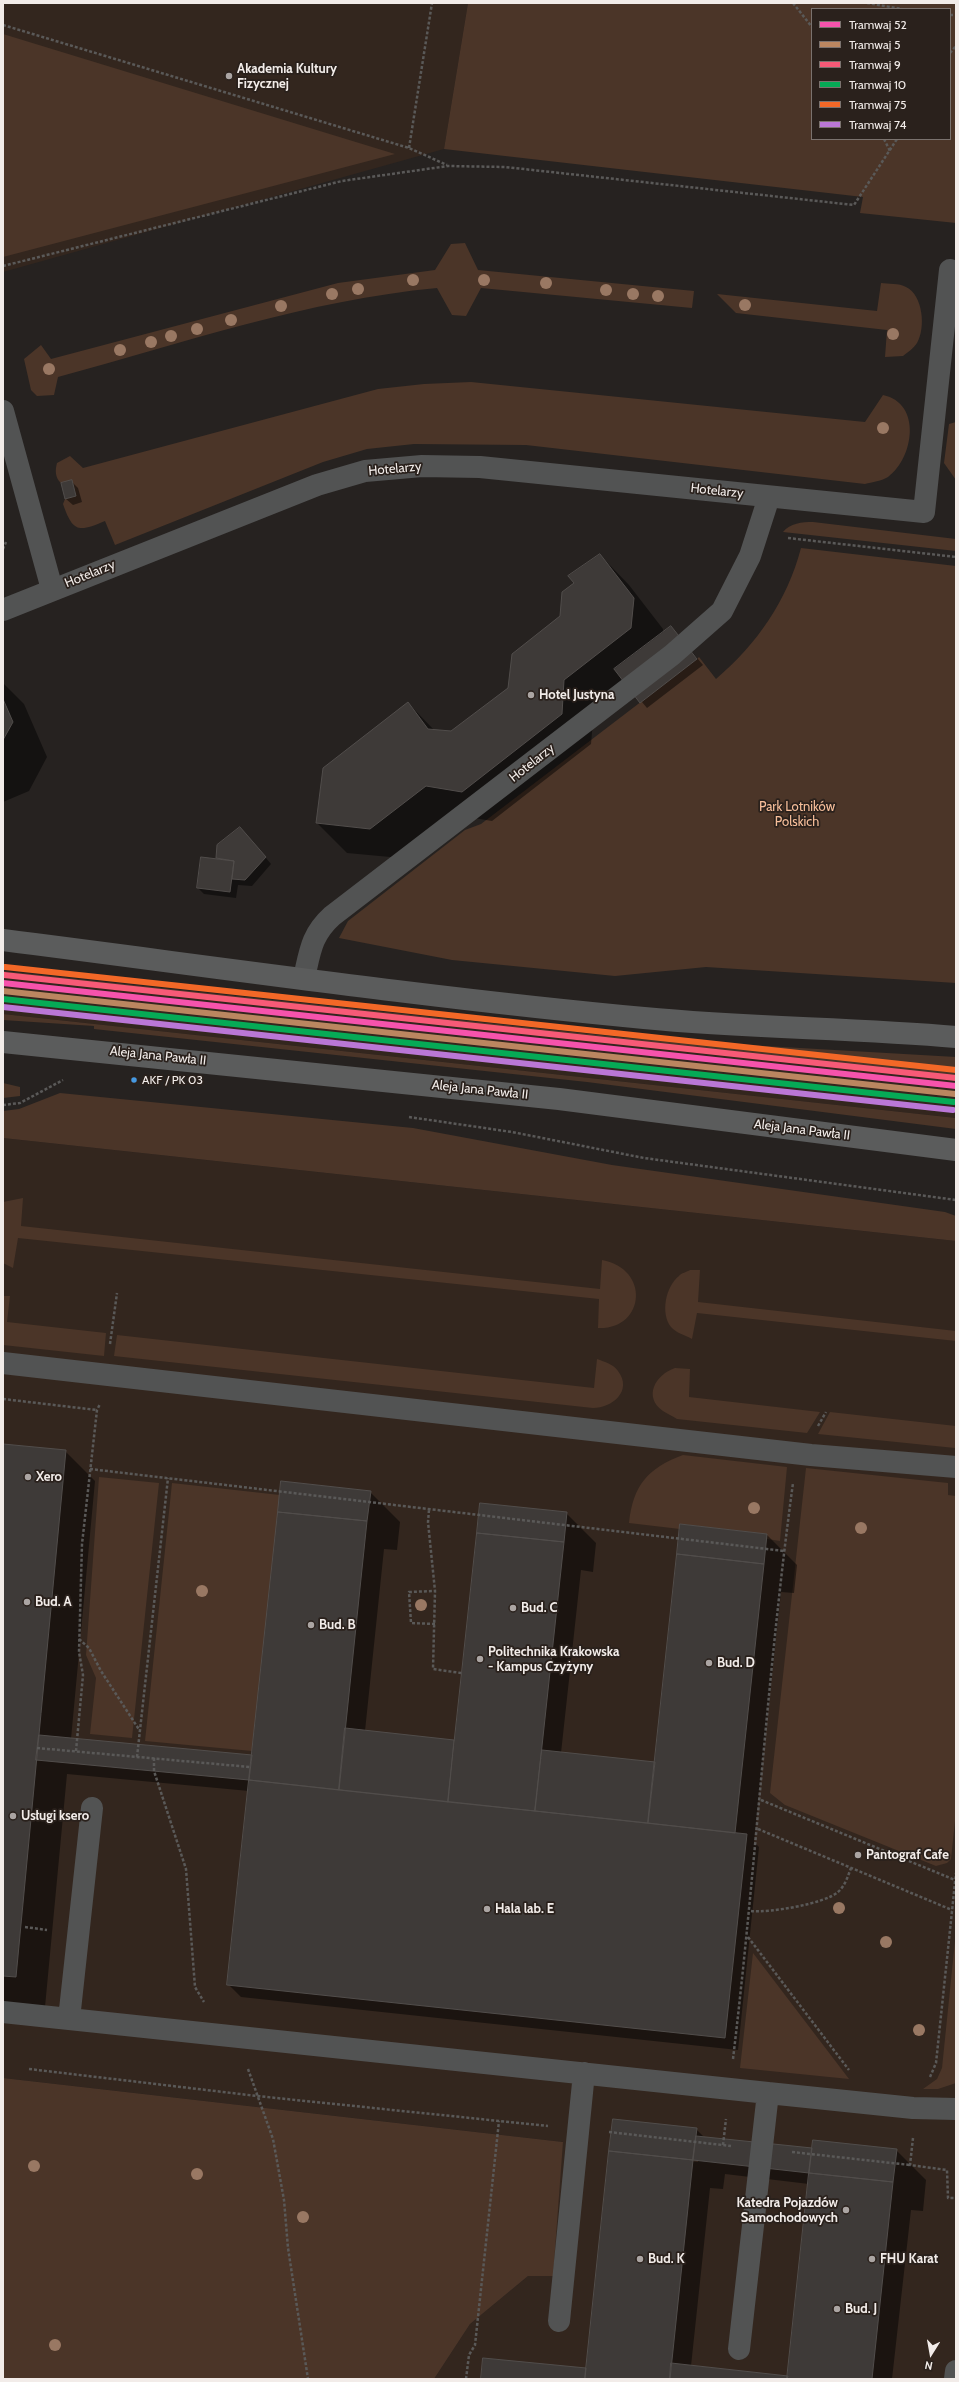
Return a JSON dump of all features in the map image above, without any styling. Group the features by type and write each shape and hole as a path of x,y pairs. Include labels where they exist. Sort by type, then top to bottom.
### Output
{"main road":[{"path":"3,940 304,978 399,992 644,1018 858,1029 956,1037"},
{"name":"Aleja Jana Pawła II","path":"3,1042 559,1099 956,1150"}],"street":[{"path":"769,497 924,512 950,270"},
{"path":"3,412 52,589"},
{"name":"Hotelarzy","path":"3,610 52,589 317,484 365,471 422,466 480,467 769,497 750,556 722,611 672,655 332,916 317,932 312,942 304,978"},
{"path":"3,1363 811,1455 956,1468"},
{"path":"69,2019 92,1808"},
{"path":"3,2012 914,2108 956,2109"},
{"path":"559,2321 584,2073"},
{"path":"739,2349 768,2093"},
{"path":"955,2379 956,2371"}],"path":[{"path":"409,148 432,3"},
{"path":"793,3 811,25"},
{"path":"866,3 896,8"},
{"path":"3,25 409,148 448,166"},
{"path":"884,140 890,151"},
{"path":"3,266 342,181 448,166 520,168 854,205 896,140"},
{"path":"757,535 956,557"},
{"path":"3,1105 20,1103 64,1080 72,1080"},
{"path":"403,1116 512,1132 644,1158 956,1200"},
{"path":"110,1348 117,1293"},
{"path":"3,1399 97,1410"},
{"path":"76,1751 83,1675 79,1652 82,1544 97,1410 102,1400"},
{"path":"733,2061 751,1911 784,1551 795,1468 810,1464 811,1455"},
{"path":"90,1469 784,1551"},
{"path":"138,1757 168,1478"},
{"path":"430,1510 428,1522 435,1591 433,1669 462,1673"},
{"path":"434,1624 411,1623 409,1592 435,1591"},
{"path":"79,1639 89,1648 101,1671 140,1731"},
{"path":"37,1748 250,1767"},
{"path":"154,1758 154,1771 186,1868 195,1987 207,2007"},
{"path":"761,1800 955,1880"},
{"path":"758,1829 952,1910"},
{"path":"751,1911 780,1910 831,1897 844,1886 851,1868"},
{"path":"928,2079 935,2069 936,2063 956,1873"},
{"path":"25,1927 52,1930"},
{"path":"748,1937 853,2075"},
{"path":"247,2068 258,2096 274,2146 308,2379"},
{"path":"29,2069 258,2096 553,2127"},
{"path":"723,2145 726,2115"},
{"path":"466,2379 469,2355 475,2345 499,2121"},
{"path":"913,2136 910,2165 947,2170 948,2198 954,2198"}],"shaded area":[{"name":"Akademia Kultury Fizycznej","path":"3,3 468,3 444,149 3,272"},
{"path":"3,973 956,1077 956,1118 3,1014"},
{"name":"Politechnika Krakowska - Kampus Czyżyny","path":"3,1138 956,1241 956,2379 434,2379 470,2324 528,2276 563,2142 3,2078"}],"green space":[{"path":"468,3 956,3 956,223 860,213 863,197 444,149"},
{"path":"3,34 395,154 3,257"},
{"path":"465,243 478,270 694,291 692,308 481,288 466,316 452,315 437,288 341,302 293,312 58,377 54,395 37,396 31,390 24,359 41,345 51,359 338,283 435,270 451,244"},
{"path":"881,283 897,284 906,287 912,291 919,304 922,321 920,337 914,347 903,356 885,357 887,330 736,313 717,294 877,311"},
{"path":"471,382 865,422 883,395 895,400 904,409 909,419 910,432 904,457 897,468 886,478 865,484 526,445 414,444 367,449 323,462 115,545 105,521 89,527 78,528 70,520 63,504 65,499 76,496 72,481 61,483 56,474 56,468 57,463 70,456 83,468 378,389 424,384"},
{"path":"956,422 956,480 944,463 949,424"},
{"path":"813,522 956,539 956,551 783,532 793,525"},
{"name":"Park Lotników Polskich","path":"801,548 956,566 956,983 706,967 615,976 452,960 339,938 348,921 465,830 481,824 699,657 716,679 745,651 769,620 788,586"},
{"path":"3,971 627,1038 956,1057 956,1077 3,973"},
{"path":"3,1014 956,1118 956,1129 587,1082 94,1029 94,1026 3,1020"},
{"path":"3,1083 20,1087 20,1096 3,1098"},
{"path":"60,1093 413,1128 612,1165 945,1212 956,1216 956,1241 3,1138 3,1111 19,1109"},
{"path":"23,1198 21,1226 600,1289 602,1260 618,1266 629,1275 635,1286 636,1298 633,1310 625,1319 614,1326 598,1328 599,1299 18,1238 13,1268 3,1263 3,1202"},
{"path":"690,1270 700,1270 698,1302 956,1331 956,1341 697,1313 692,1339 671,1327 666,1315 665,1307 668,1293 674,1280 681,1274"},
{"path":"3,1296 10,1296 7,1322 106,1333 104,1356 3,1345"},
{"path":"117,1335 594,1388 597,1359 609,1364 618,1371 622,1378 623,1385 622,1391 613,1402 593,1408 114,1356"},
{"path":"675,1368 690,1369 689,1397 820,1412 807,1433 677,1419 657,1405 653,1393 657,1381 668,1371"},
{"path":"830,1412 956,1426 955,1448 818,1434"},
{"path":"683,1455 787,1467 780,1541 767,1539 767,1534 681,1524 680,1529 629,1523 634,1498 644,1480 660,1466"},
{"path":"806,1468 948,1483 948,1495 956,1496 956,1812 951,1859 947,1863 936,1866 785,1805 770,1793"},
{"path":"99,1477 159,1483 132,1738 90,1734 96,1678 86,1655"},
{"path":"172,1483 280,1495 252,1751 145,1741"},
{"path":"956,1931 956,2083 938,2089 923,2089 937,2079 942,2068"},
{"path":"753,1953 849,2079 740,2068"},
{"path":"3,2078 563,2142 553,2276 528,2276 470,2324 434,2379 3,2379"}],"building":[{"path":"72,480 76,496 65,499 61,483"},
{"name":"Hotel Justyna","path":"600,554 634,598 631,628 564,680 562,714 462,792 426,786 370,829 316,823 323,768 408,702 428,729 451,731 508,688 512,654 560,616 562,592 574,583 568,576"},
{"path":"671,626 697,659 640,703 614,669"},
{"path":"3,699 13,722 3,740"},
{"path":"240,827 266,857 245,880 232,879 234,861 216,858 217,845"},
{"path":"201,857 234,861 230,892 197,888"},
{"name":"Bud. A","path":"3,1444 66,1450 16,1977 3,1976"},
{"path":"281,1481 371,1491 367,1521 278,1512"},
{"path":"480,1503 567,1512 564,1542 477,1533"},
{"name":"Bud. B","path":"278,1512 367,1521 339,1790 249,1780"},
{"path":"680,1524 767,1534 764,1564 677,1554"},
{"name":"Bud. C","path":"477,1533 564,1542 535,1811 448,1802"},
{"name":"Bud. D","path":"677,1554 764,1564 735,1833 648,1823"},
{"path":"345,1728 454,1740 448,1802 339,1790"},
{"path":"39,1735 252,1755 249,1780 36,1760"},
{"path":"542,1750 655,1762 648,1823 535,1811"},
{"name":"Hala lab. E","path":"249,1780 747,1834 725,2038 227,1985"},
{"path":"613,2119 697,2128 693,2160 609,2151"},
{"path":"696,2136 812,2148 809,2173 693,2160"},
{"path":"813,2140 897,2149 893,2182 809,2173"},
{"name":"Bud. K","path":"609,2151 693,2160 670,2379 585,2379"},
{"name":"Bud. J","path":"809,2173 893,2182 872,2379 787,2379"},
{"path":"483,2358 586,2368 585,2379 481,2379"},
{"path":"671,2363 788,2376 787,2379 670,2379"}],"tram line":[{"name":"75","path":"5,967 956,1070"},
{"name":"9","path":"4,975 956,1078"},
{"name":"52","path":"3,983 956,1086"},
{"name":"5","path":"3,991 955,1094"},
{"name":"10","path":"3,999 954,1102"},
{"name":"74","path":"3,1007 953,1110"}],"place":[{"name":"Akademia Kultury Fizycznej","path":"229,76"},
{"name":"Hotel Justyna","path":"531,695"},
{"name":"AKF / PK 03","path":"134,1080"},
{"name":"Xero","path":"28,1477"},
{"name":"Bud. A","path":"27,1602"},
{"name":"Bud. C","path":"513,1608"},
{"name":"Bud. B","path":"311,1625"},
{"name":"Politechnika Krakowska - Kampus Czyżyny","path":"480,1659"},
{"name":"Bud. D","path":"709,1663"},
{"name":"Usługi ksero","path":"13,1816"},
{"name":"Pantograf Cafe","path":"858,1855"},
{"name":"Hala lab. E","path":"487,1909"},
{"name":"Katedra Pojazdów Samochodowych","path":"846,2210"},
{"name":"Bud. K","path":"640,2259"},
{"name":"FHU Karat","path":"872,2259"},
{"name":"Bud. J","path":"837,2309"}]}
